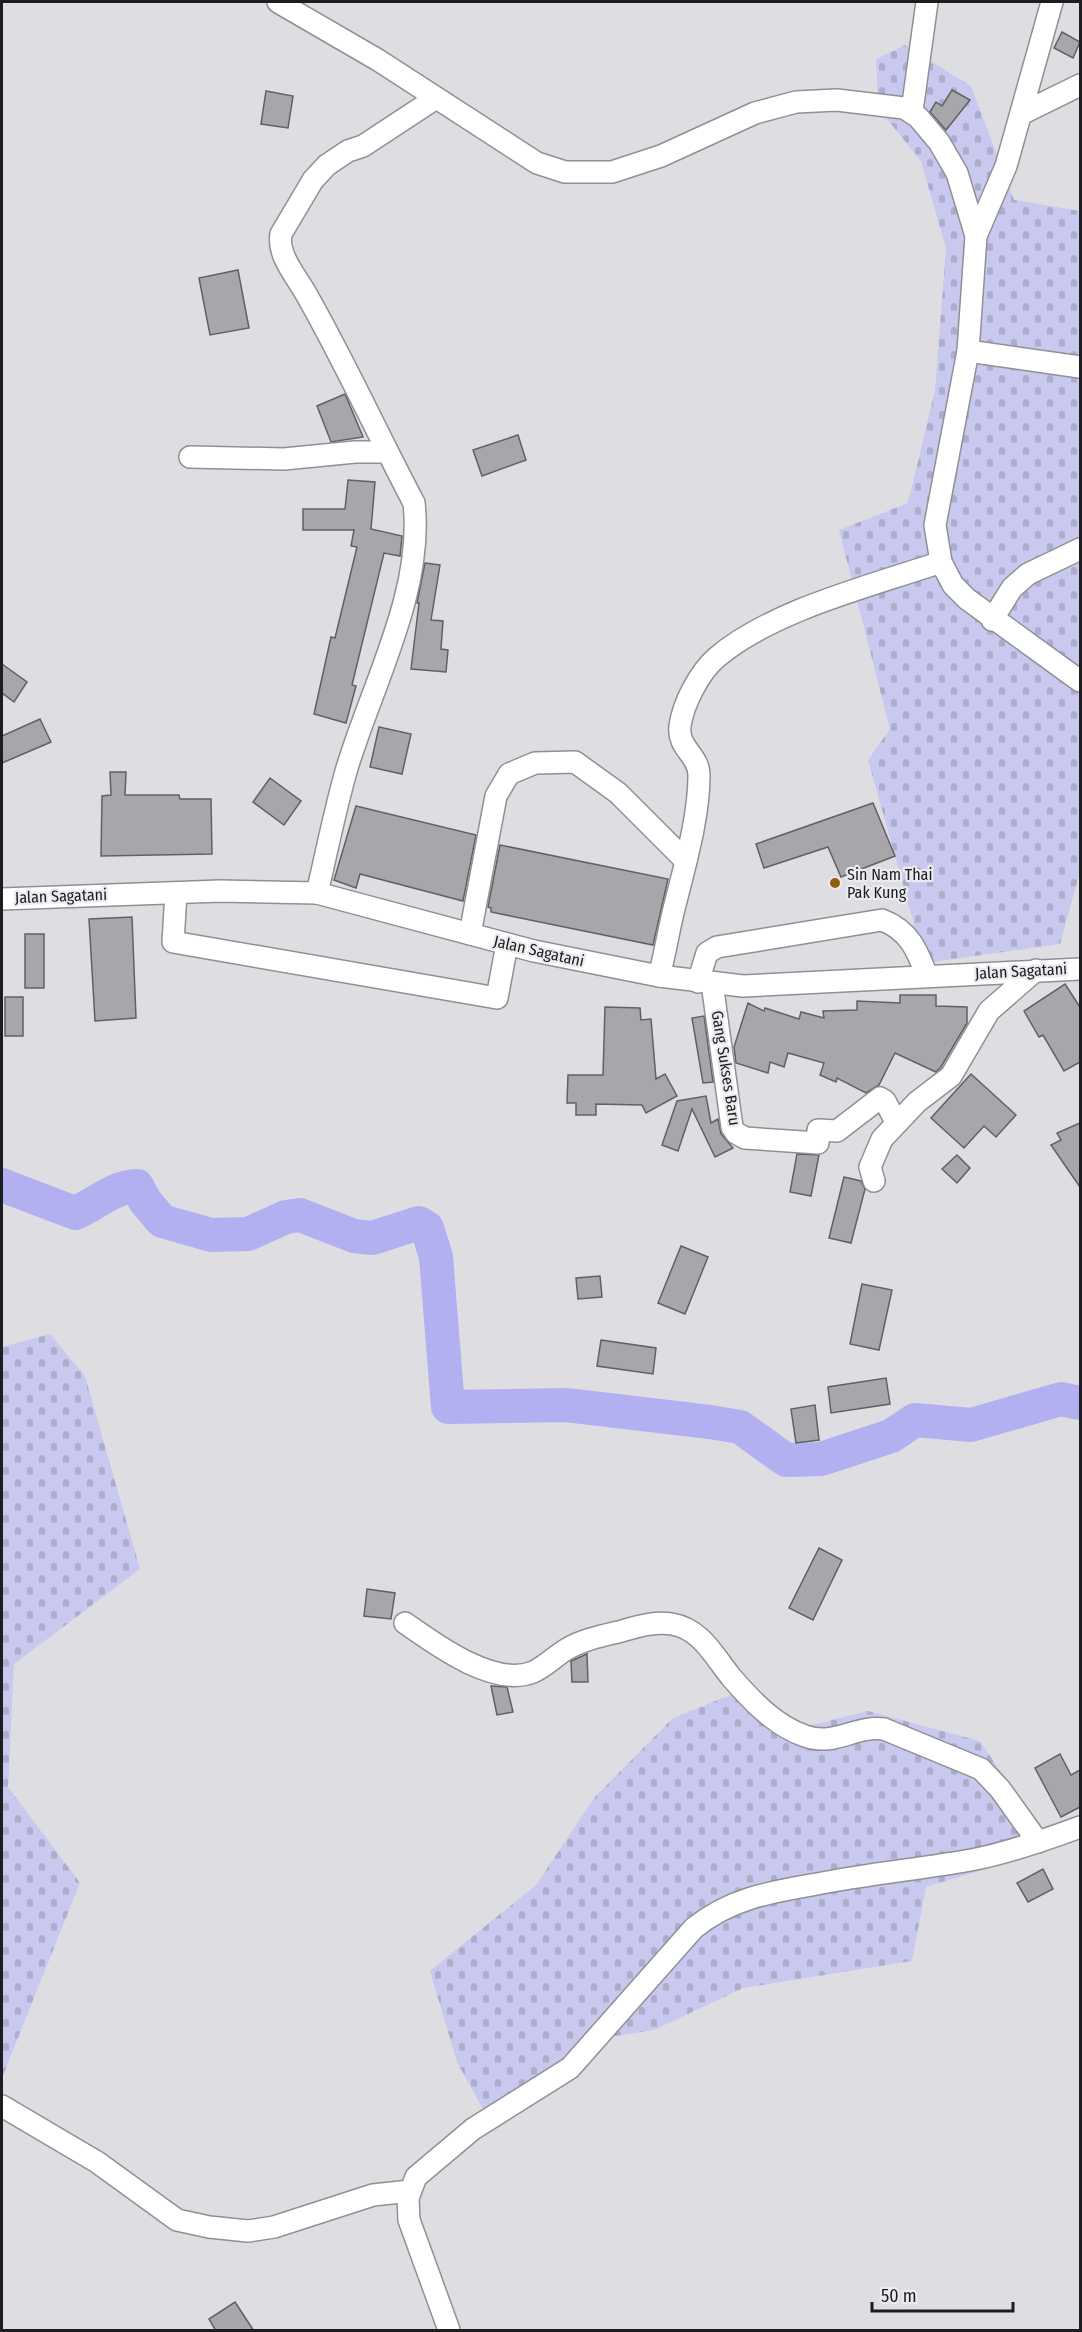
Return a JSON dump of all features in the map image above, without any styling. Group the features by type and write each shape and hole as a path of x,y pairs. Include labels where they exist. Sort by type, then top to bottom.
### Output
{"street":[{"path":"278,2 378,60 537,163 555,170 579,174 612,172 661,156 755,113 796,102 837,100 912,111 939,142 957,172 976,236"},
{"path":"912,111 927,2"},
{"path":"1052,2 1006,166 976,236 968,351 935,525 941,562 953,585 992,620 1080,681"},
{"path":"1021,114 1080,85"},
{"path":"317,893 347,769 399,616 416,549 414,503 326,328 285,258 280,241 281,234 313,180 327,165 348,151 363,146 436,98"},
{"path":"968,351 1080,367"},
{"path":"190,457 284,459 356,452 387,452"},
{"path":"992,620 1012,588 1028,574 1080,549"},
{"path":"659,976 686,861 699,775 696,762 681,745 679,729 697,683 714,660 747,635 822,602 941,562"},
{"path":"470,934 496,796 509,774 535,764 575,762 618,794 686,861"},
{"path":"176,893 173,942 497,998 507,944"},
{"name":"Jalan Sagatani","path":"2,899 176,893 317,893 507,944 659,976 743,986 1080,969"},
{"path":"705,982 707,953 717,947 882,920 898,926 910,938 927,976"},
{"path":"874,1181 870,1167 882,1139 916,1101 951,1076 989,1011 1036,970"},
{"name":"Gang Sukses Baru","path":"705,982 732,1127 736,1133 745,1138 818,1143 818,1130 837,1131 880,1098 885,1101 896,1122"},
{"path":"405,1623 465,1661 501,1673 521,1674 536,1670 569,1648 595,1637 651,1624 681,1626 695,1634 713,1651 731,1676 766,1713 793,1732 826,1740 869,1728 884,1729 981,1769 1000,1789 1038,1842"},
{"path":"449,2331 409,2220 410,2191 423,2169 473,2129 570,2068 694,1928 728,1905 752,1896 865,1875 973,1859 1038,1842 1080,1827"},
{"path":"2,2106 98,2162 177,2220 209,2227 248,2231 274,2227 373,2195 410,2191"}],"green space":[{"path":"905,45 971,86 1014,200 1080,211 1080,872 1060,944 925,963 868,760 890,729 839,530 908,503 935,390 946,248 921,161 878,108 876,59"},
{"path":"50,1334 85,1376 140,1569 14,1664 8,1787 80,1883 2,2078 2,1347"},
{"path":"743,1690 804,1727 868,1711 980,1741 1052,1849 926,1887 912,1961 743,1988 654,2030 584,2041 490,2122 457,2062 430,1971 536,1885 594,1798 673,1718"}],"building":[{"path":"1062,32 1080,42 1073,58 1054,48"},
{"path":"952,90 970,100 946,130 930,112 936,102 942,106"},
{"path":"266,91 293,96 288,128 261,124"},
{"path":"238,270 249,328 210,335 199,278"},
{"path":"345,394 363,437 331,442 317,406"},
{"path":"518,435 526,460 482,476 473,450"},
{"path":"348,480 375,482 371,529 402,536 400,556 384,553 352,685 356,686 346,723 314,714 331,637 335,638 357,547 351,546 354,530 303,530 303,509 345,509"},
{"path":"425,563 440,565 431,620 443,621 441,649 448,650 446,672 411,669 419,603 417,603"},
{"path":"2,664 27,682 14,702 2,693"},
{"path":"40,719 51,742 2,763 2,736"},
{"path":"379,727 411,734 402,774 370,767"},
{"path":"110,772 126,772 125,795 179,795 180,799 211,799 212,854 101,856 102,796 111,795"},
{"path":"270,778 301,801 284,825 253,802"},
{"path":"873,803 895,856 841,877 828,847 764,868 756,844"},
{"path":"356,806 476,835 463,901 360,874 356,888 334,880"},
{"path":"500,845 668,879 653,945 491,912 491,908 488,907"},
{"path":"132,917 136,1018 95,1021 89,919"},
{"path":"25,934 44,934 44,988 25,988"},
{"path":"1065,984 1080,1007 1080,1062 1064,1071 1043,1035 1039,1037 1024,1011"},
{"path":"900,995 936,995 936,1006 967,1007 967,1023 936,1072 895,1053 879,1085 866,1093 837,1078 836,1082 820,1075 824,1063 788,1053 784,1067 770,1062 768,1073 736,1063 734,1047 748,1003 764,1011 765,1008 799,1019 801,1012 824,1018 823,1011 857,1010 857,1001 900,1003"},
{"path":"5,997 23,997 23,1036 5,1036"},
{"path":"605,1007 640,1008 641,1020 651,1019 656,1079 665,1074 677,1096 646,1113 642,1105 596,1104 596,1115 576,1115 576,1103 567,1103 568,1075 603,1075"},
{"path":"704,1016 713,1082 703,1083 692,1018"},
{"path":"971,1074 1016,1115 996,1137 984,1126 964,1148 931,1118"},
{"path":"706,1096 711,1123 718,1119 721,1134 733,1148 715,1157 692,1109 678,1151 662,1145 677,1101"},
{"path":"1080,1123 1080,1187 1051,1145 1061,1140 1057,1133"},
{"path":"797,1154 819,1155 811,1196 790,1192"},
{"path":"957,1155 970,1168 957,1183 942,1169"},
{"path":"844,1177 861,1181 865,1189 851,1243 829,1238"},
{"path":"681,1246 708,1257 685,1314 658,1303"},
{"path":"600,1276 602,1297 578,1299 576,1278"},
{"path":"862,1284 892,1290 879,1350 850,1344"},
{"path":"601,1340 656,1348 653,1374 597,1366"},
{"path":"886,1378 890,1404 831,1413 828,1387"},
{"path":"815,1405 819,1440 796,1443 791,1409"},
{"path":"819,1548 842,1560 813,1620 789,1608"},
{"path":"367,1589 395,1593 391,1619 364,1616"},
{"path":"587,1654 588,1682 572,1682 571,1661"},
{"path":"491,1686 507,1687 513,1712 497,1715"},
{"path":"1060,1754 1071,1775 1080,1770 1080,1807 1061,1817 1035,1768"},
{"path":"1043,1869 1053,1889 1028,1902 1017,1883"},
{"path":"235,2302 254,2331 216,2331 209,2319"}],"waterway":[{"path":"2,1185 75,1213 120,1189 137,1186 145,1201 162,1221 211,1235 248,1234 286,1217 300,1215 354,1236 372,1238 419,1223 427,1228 436,1257 448,1407 566,1405 710,1422 740,1427 786,1460 821,1459 891,1436 915,1420 971,1425 1061,1399 1080,1403"}],"place":[{"name":"Sin Nam Thai Pak Kung","path":"835,883"}]}
